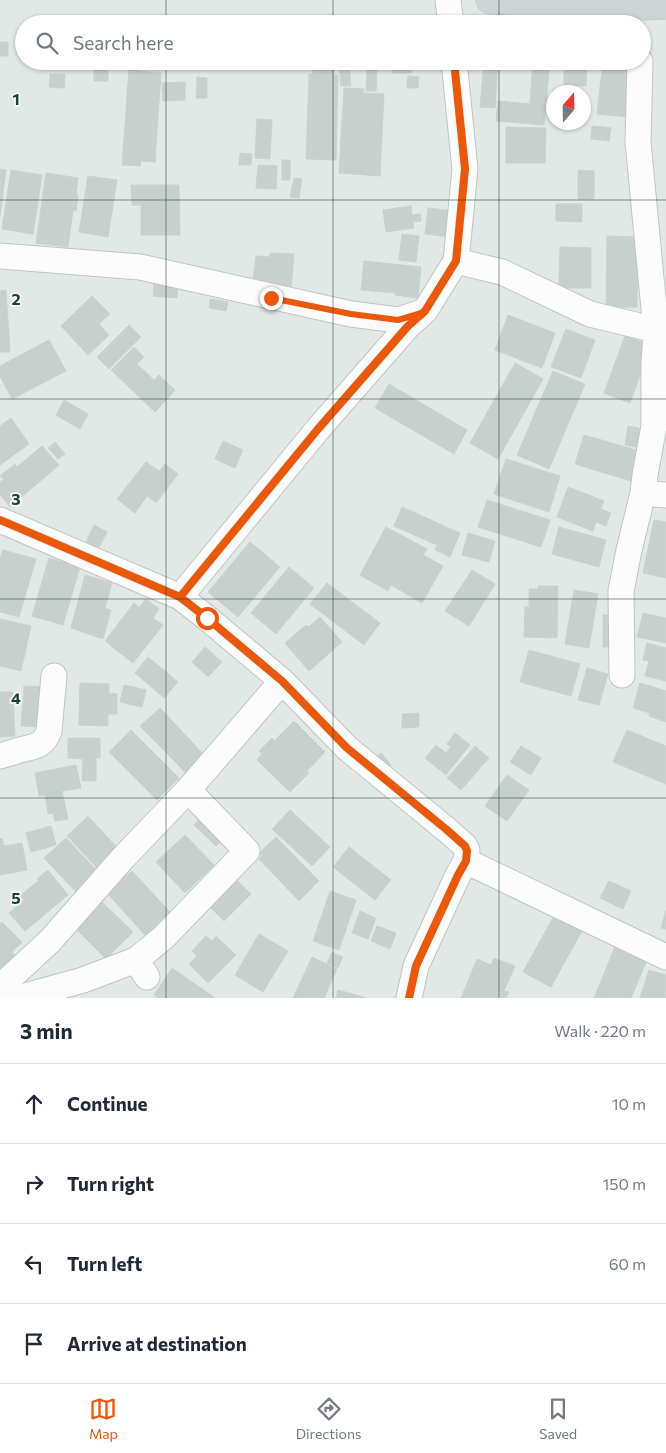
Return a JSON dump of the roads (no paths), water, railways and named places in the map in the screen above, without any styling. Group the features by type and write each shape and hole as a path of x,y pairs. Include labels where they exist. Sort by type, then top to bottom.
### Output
{"main road":[{"path":"490,0 650,11"}],"street":[{"path":"448,0 450,15"},
{"path":"180,597 318,429 408,326 425,312 456,261 465,169 455,70"},
{"path":"622,675 621,591 629,550 655,494 645,475 654,426 654,365 661,330 638,142 640,70"},
{"path":"0,256 140,267 351,314 398,320 425,312"},
{"path":"456,261 502,272 590,314 661,330"},
{"path":"0,520 180,597 282,680 347,748 465,846 467,851 466,861 416,966 409,998"},
{"path":"0,756 36,748 46,738 49,730 54,676"},
{"path":"0,987 50,941 122,859 188,790 282,680"},
{"path":"18,998 82,980 141,968 164,937 248,851 188,790"},
{"path":"466,861 666,957"}]}
